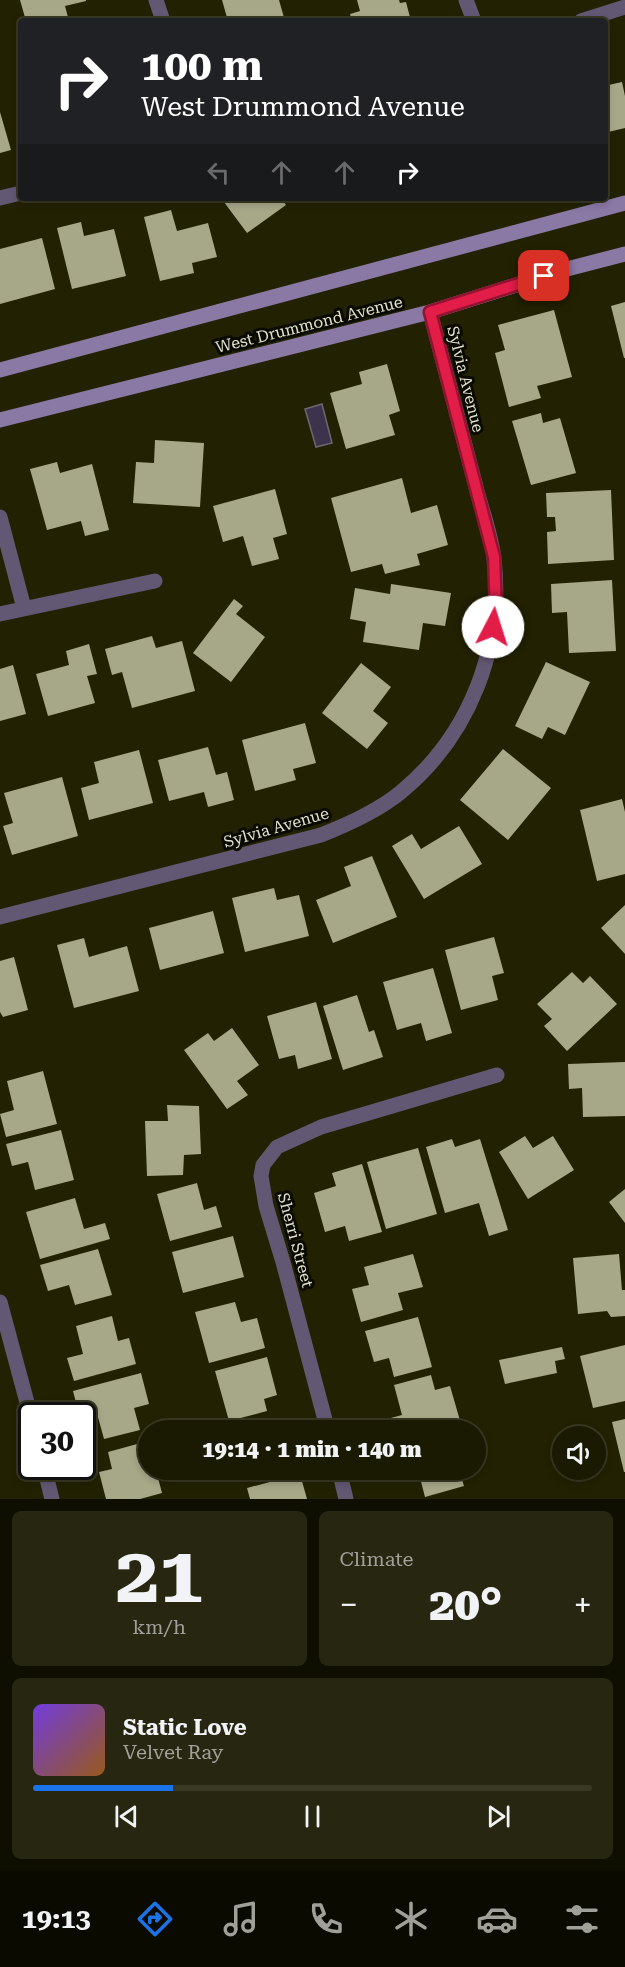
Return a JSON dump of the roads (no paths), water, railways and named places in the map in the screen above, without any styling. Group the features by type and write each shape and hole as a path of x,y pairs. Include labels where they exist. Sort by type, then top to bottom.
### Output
{"main road":[{"name":"West Drummond Avenue","path":"0,370 625,203"},
{"name":"West Drummond Avenue","path":"0,420 430,312 567,269 625,254"}],"street":[{"path":"156,0 162,18"},
{"path":"466,0 473,18"},
{"path":"591,18 625,8"},
{"path":"0,198 18,194"},
{"name":"Sylvia Avenue","path":"0,917 321,835 355,821 400,793 438,756 468,711 487,662 496,610 494,557 430,312"},
{"path":"0,517 24,608"},
{"path":"0,614 155,581"},
{"name":"Sherri Street","path":"325,1420 266,1206 261,1176 263,1166 277,1147 321,1127 497,1075"},
{"path":"0,1302 27,1402"},
{"path":"47,1480 52,1499"},
{"path":"341,1480 346,1499"}]}
